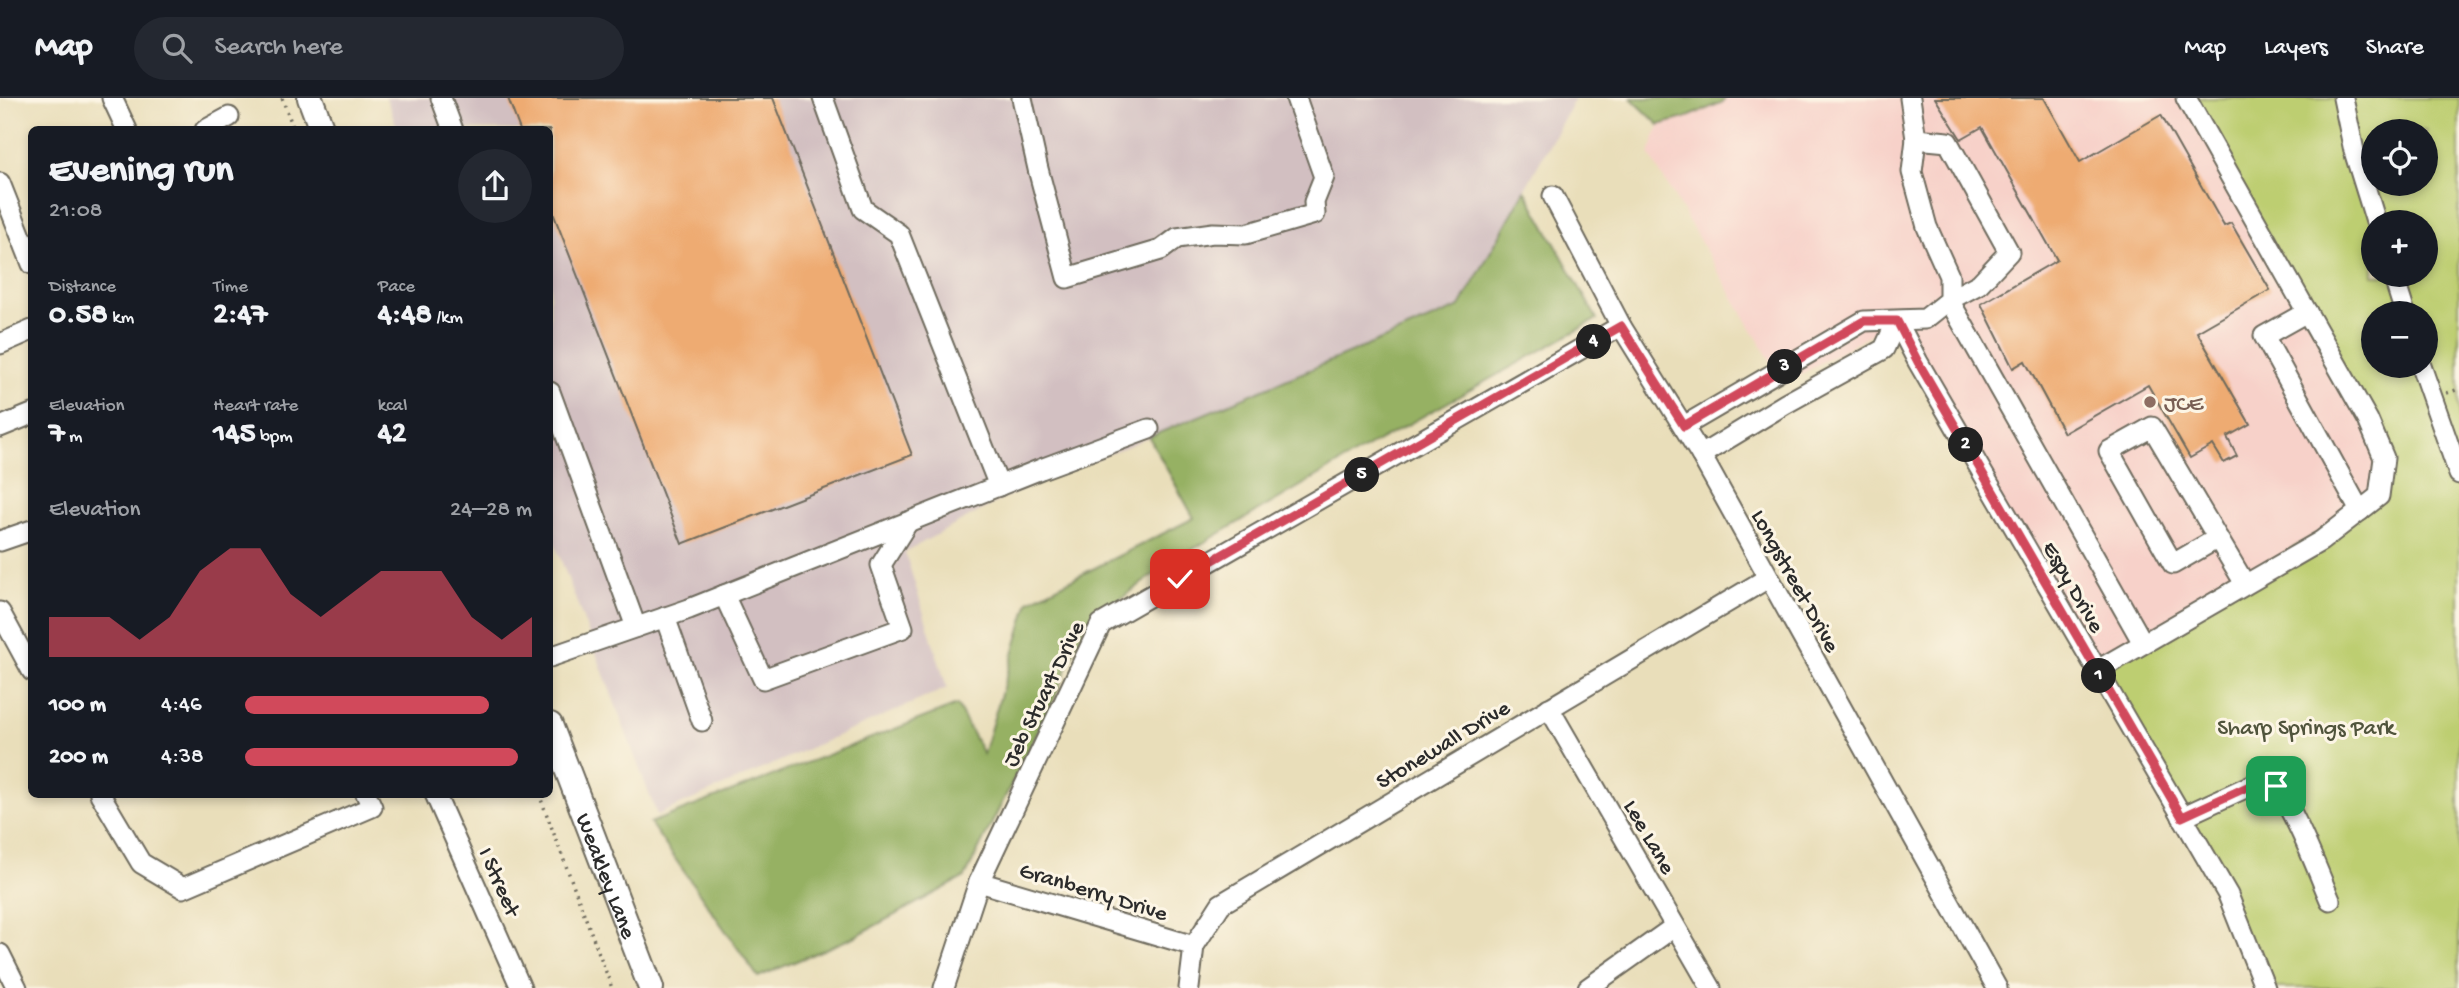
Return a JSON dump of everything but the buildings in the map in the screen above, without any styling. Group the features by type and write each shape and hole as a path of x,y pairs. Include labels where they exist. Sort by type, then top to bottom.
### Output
{"main road":[{"path":"310,98 320,126"},
{"name":"Weakley Lane","path":"553,733 651,988"}],"street":[{"path":"112,98 125,126"},
{"path":"441,98 452,126"},
{"path":"823,98 863,209 899,234 999,486"},
{"path":"1023,98 1038,169 1067,278 1161,250 1177,238 1213,233 1246,234 1315,214 1314,202 1324,177 1296,98"},
{"path":"1910,98 1916,139 1912,172 1927,228 1949,276 1949,300 2143,643"},
{"path":"2096,671 2321,541 2379,496 2384,458 2368,420 2186,98"},
{"path":"2343,98 2354,151 2372,210"},
{"path":"212,126 229,117"},
{"path":"1684,426 1864,321 1925,319 1949,300 1979,284 2009,252 1948,142 1916,139"},
{"path":"0,183 28,254"},
{"name":"Longstreet Drive","path":"1553,196 1621,326 1701,455 1997,988"},
{"path":"2307,312 2264,336 2360,511"},
{"path":"1701,455 1884,349 1897,321"},
{"name":"Espy Drive","path":"1897,321 2096,671 2228,895 2264,988"},
{"name":"Jeb Stuart Drive","path":"944,988 979,882 1101,624 1621,326"},
{"path":"0,344 28,332"},
{"path":"2425,378 2459,474"},
{"path":"553,400 636,627"},
{"path":"0,427 28,416"},
{"path":"2218,538 2173,564 2109,451 2152,427 2218,538 2245,584"},
{"path":"553,656 724,595 1149,429"},
{"path":"724,595 763,679 903,628 881,565 908,523"},
{"path":"0,541 28,531"},
{"name":"Stonewall Drive","path":"1189,988 1194,946 1221,904 1768,578"},
{"path":"0,611 28,664"},
{"path":"665,617 702,721"},
{"name":"Lee Lane","path":"1549,708 1674,927 1712,988"},
{"path":"2182,817 2258,782 2269,780 2286,802 2330,900"},
{"path":"102,798 141,863 183,888 372,807 368,798"},
{"name":"I Street","path":"437,798 521,988"},
{"name":"Granberry Drive","path":"979,882 1194,946"},
{"path":"1588,988 1674,927"},
{"path":"0,954 17,988"}],"path":[{"path":"282,98 292,126"},
{"path":"541,798 612,988"}],"shaded area":[{"path":"386,98 1575,98 1460,307 1006,497 905,552 947,688 657,815 553,539 553,126 397,126"},
{"name":"JCE","path":"1725,98 2186,98 2384,458 2379,496 2096,671 1890,323 1784,384 1649,154 1659,125 1688,117 1723,102"}],"green space":[{"path":"1631,98 1725,98 1723,102 1688,117 1659,125"},
{"name":"Sharp Springs Park","path":"2186,98 2459,98 2459,988 2264,988 2228,895 2096,671 2379,495 2384,458"},
{"path":"1525,190 1597,319 1350,457 1171,562 1085,625 1054,699 965,877 854,937 758,977 650,823 957,705 983,754 1029,601 1194,518 1149,437 1460,307"}],"place":[{"name":"JCE","path":"2150,402"}],"route":[{"path":"1180,579 1621,326 1684,426 1864,321 1897,321 2088,658 2182,817 2258,782 2269,780 2276,786"}]}
